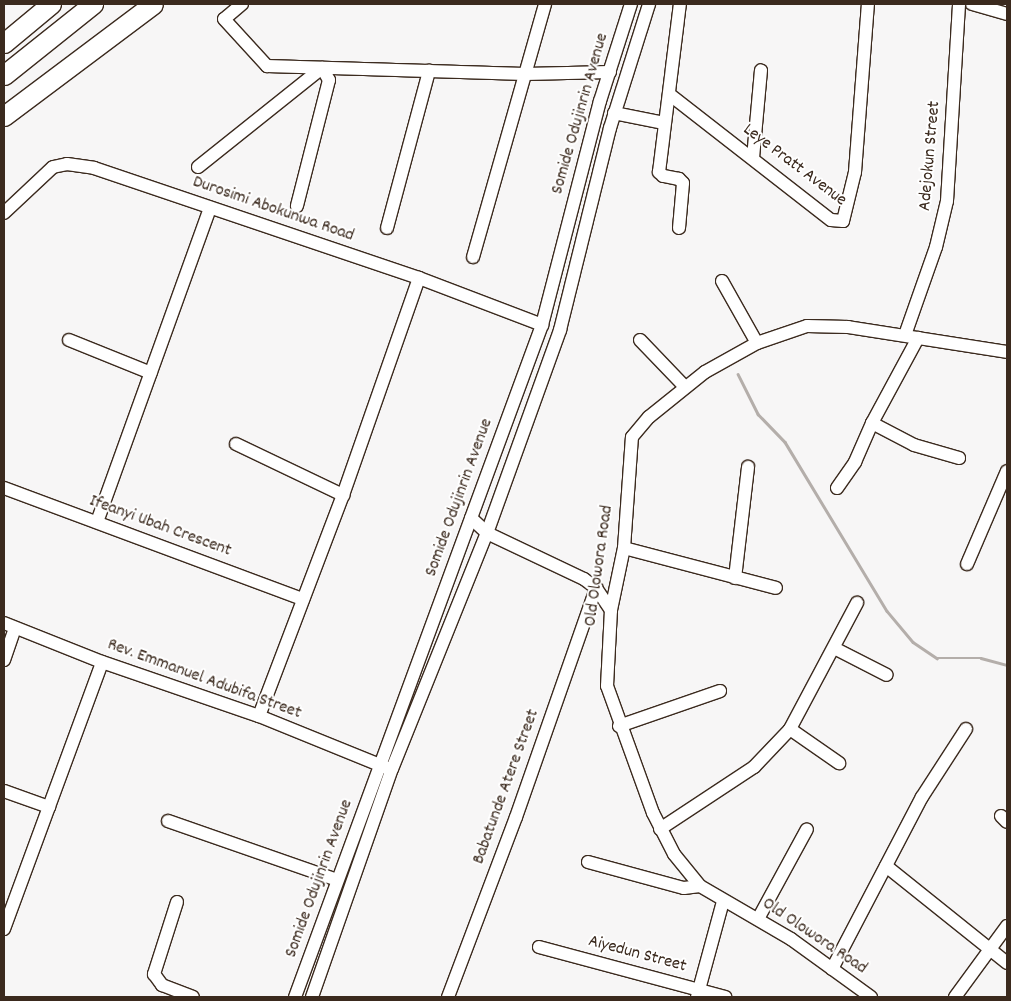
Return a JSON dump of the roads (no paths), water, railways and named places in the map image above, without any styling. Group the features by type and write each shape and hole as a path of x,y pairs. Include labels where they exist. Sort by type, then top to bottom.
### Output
{"highway":[{"path":"4,43 51,4"},
{"path":"4,75 94,4"},
{"path":"4,116 153,4"}],"street":[{"path":"242,4 224,19 267,66 525,74 610,72"},
{"path":"473,257 545,4"},
{"name":"Somide Odujinrin Avenue","path":"295,997 337,880 386,767 470,518 542,325 610,72 631,4"},
{"path":"317,996 386,767 487,533 560,330 614,113 649,4"},
{"path":"679,228 683,183 659,172 680,4"},
{"name":"Leye Pratt Avenue","path":"669,94 832,220 843,221 855,172 868,4"},
{"name":"Adejokun Street","path":"905,336 936,246 947,201 959,4"},
{"path":"972,4 1007,14"},
{"path":"198,167 322,68"},
{"path":"296,206 329,80 322,68"},
{"path":"753,158 761,70"},
{"path":"387,228 429,71"},
{"path":"614,113 664,123"},
{"name":"Durosimi Abokunwa Road","path":"4,213 44,172 67,164 118,175 419,278 542,325"},
{"path":"97,522 210,208"},
{"path":"259,716 343,495 419,278"},
{"path":"722,281 757,344"},
{"path":"551,290 570,294"},
{"name":"Old Olowora Road","path":"871,997 758,919 723,901 700,886 674,854 660,829 619,726 607,686 611,610 624,548 632,437 637,428 684,388 757,344 807,326 823,325 1007,352"},
{"path":"837,488 855,462 872,423 918,338"},
{"path":"69,340 151,373"},
{"path":"640,340 684,388"},
{"path":"872,423 914,445 959,458"},
{"path":"236,444 343,495"},
{"path":"735,578 748,467"},
{"path":"967,564 1007,471"},
{"name":"Ifeanyi Ubah Crescent","path":"4,488 303,599"},
{"path":"470,518 487,533 565,568 596,588 611,610"},
{"path":"624,548 776,588"},
{"name":"Babatunde Atere Street","path":"448,997 516,817 596,588"},
{"path":"660,829 754,767 790,729 857,603"},
{"path":"4,660 9,625"},
{"name":"Rev. Emmanuel Adubifa Street","path":"9,625 102,662 259,716 386,767"},
{"path":"834,648 887,675"},
{"path":"4,929 102,662"},
{"path":"619,726 720,691"},
{"path":"790,729 839,763"},
{"path":"832,969 922,797 966,729"},
{"path":"4,791 49,807"},
{"path":"168,821 337,880"},
{"path":"758,919 807,829"},
{"path":"588,862 684,888 700,886"},
{"path":"886,866 1007,963"},
{"path":"698,994 723,901"},
{"path":"177,902 154,974 162,985 193,997"},
{"path":"956,997 989,948 1007,926"},
{"name":"Aiyedun Street","path":"539,947 698,994 725,997"}],"waterway":[{"path":"738,374 758,414 785,442 887,611 913,642 937,658 981,658 1007,665"}]}
